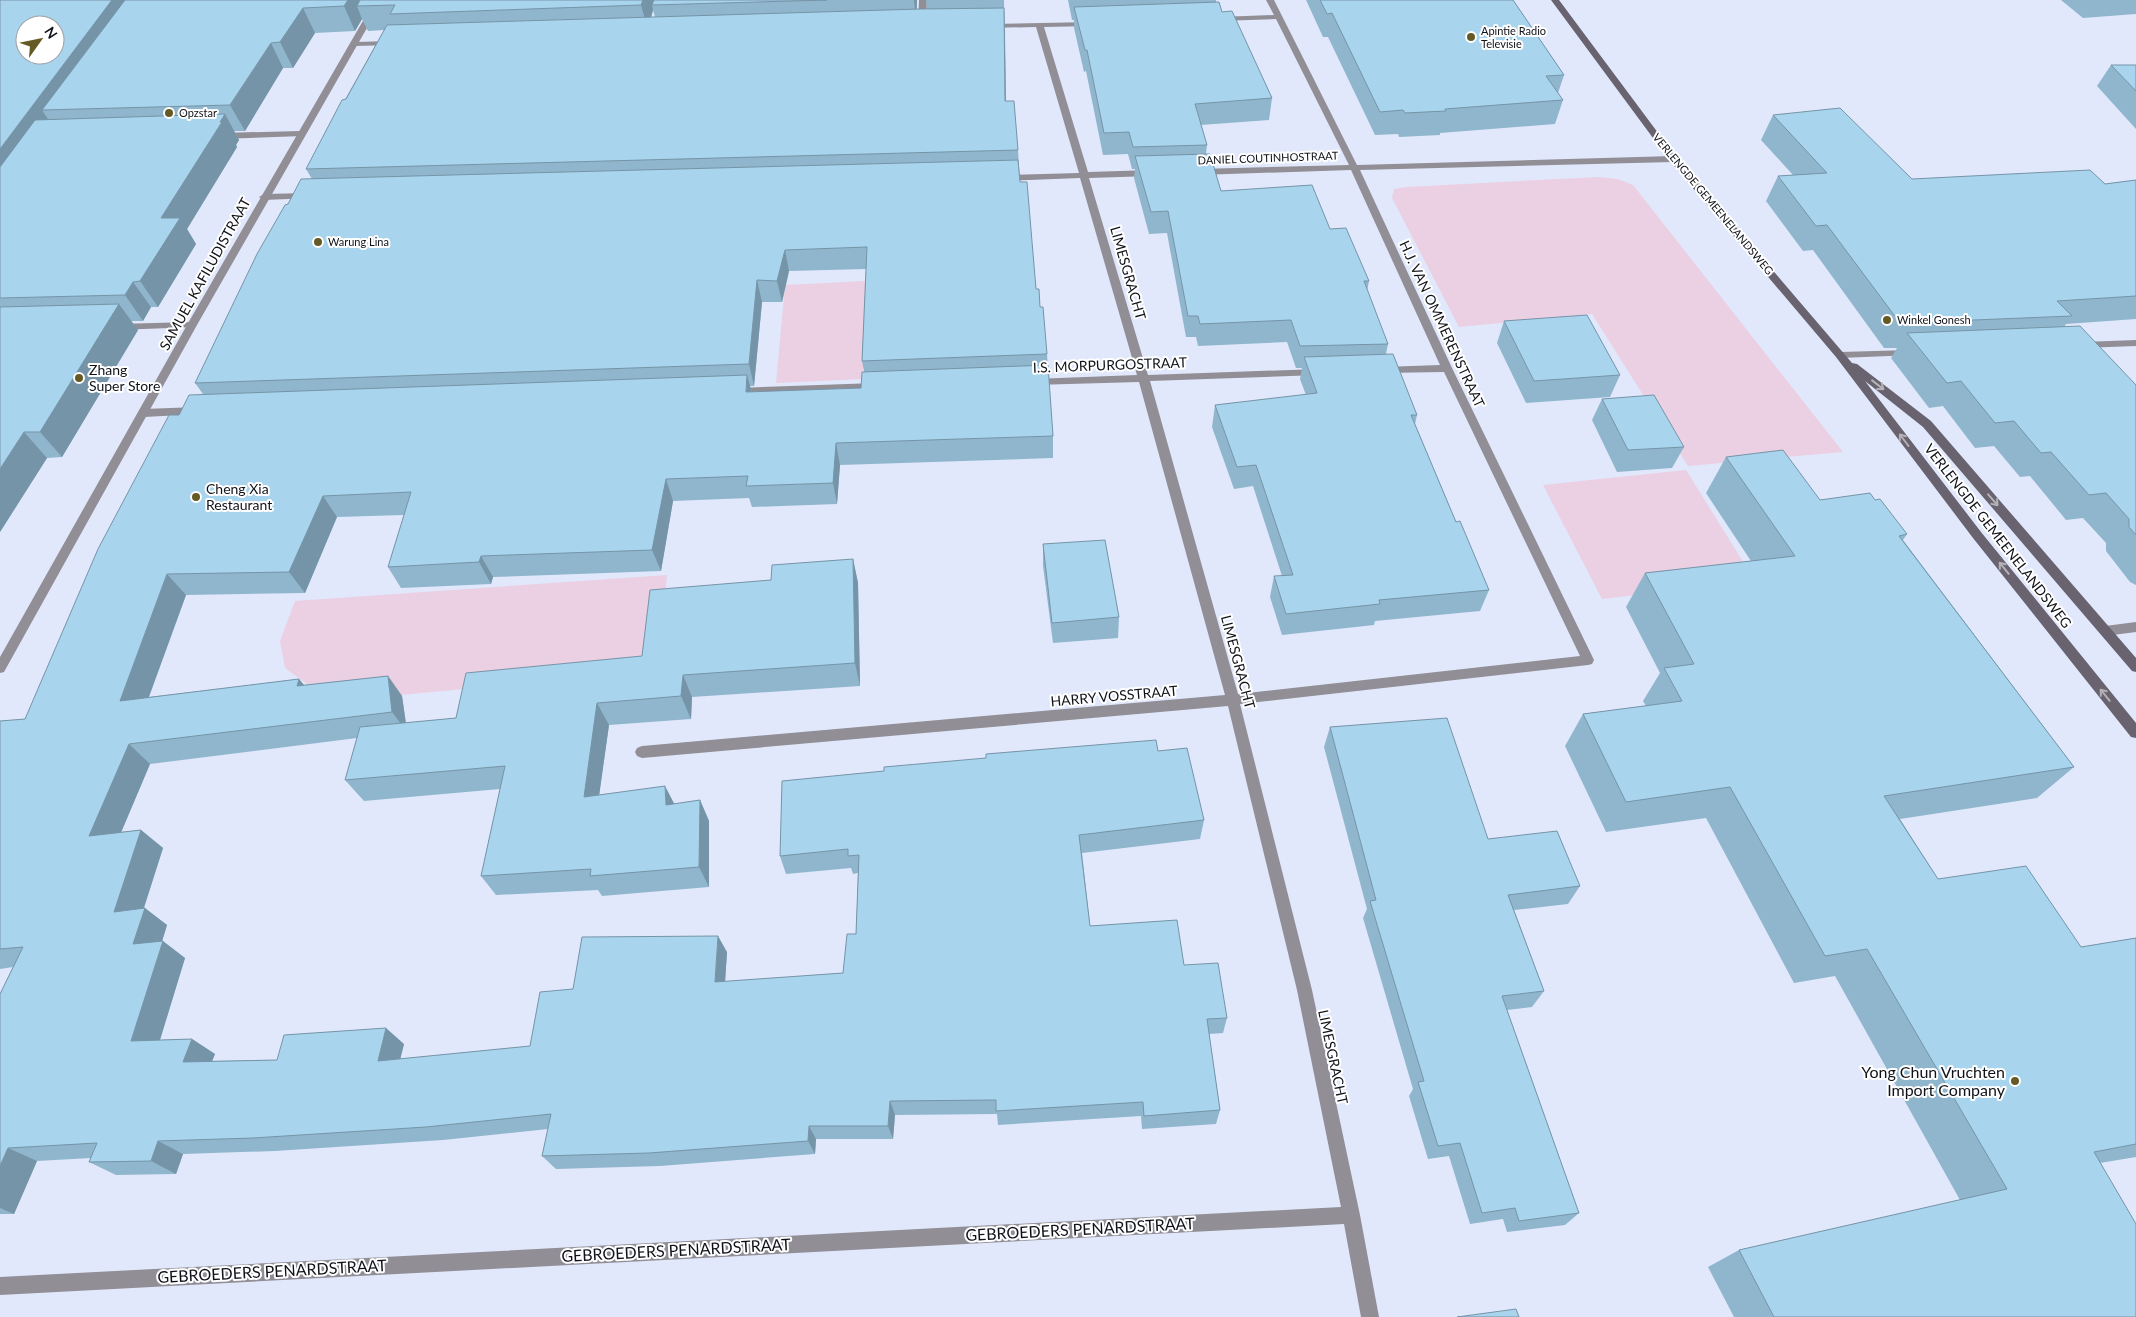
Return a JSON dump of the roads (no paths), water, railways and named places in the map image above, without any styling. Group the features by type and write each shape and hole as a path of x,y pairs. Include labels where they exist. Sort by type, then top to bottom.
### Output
{"main road":[{"name":"VERLENGDE GEMEENELANDSWEG","path":"1555,0 1673,159 1840,356 1977,535 2136,733"},
{"name":"VERLENGDE GEMEENELANDSWEG","path":"1840,356 1927,424 2136,667"}],"street":[{"name":"SAMUEL KAFILUDISTRAAT","path":"0,668 264,197 379,0"},
{"path":"922,26 923,0"},
{"name":"H.J. VAN OMMERENSTRAAT","path":"1270,0 1354,167 1447,368 1588,660"},
{"path":"1208,20 1278,17"},
{"path":"981,26 1099,23"},
{"path":"913,26 932,26"},
{"name":"LIMESGRACHT","path":"1039,26 1143,378 1234,700 1290,928 1352,1215 1370,1317"},
{"path":"355,44 404,42"},
{"path":"211,137 300,134"},
{"name":"DANIEL COUTINHOSTRAAT","path":"1194,172 1673,159"},
{"path":"995,178 1164,173"},
{"path":"264,197 324,196"},
{"path":"105,327 192,325"},
{"path":"2067,346 2136,343"},
{"path":"1840,356 1919,352"},
{"path":"1369,370 1447,368"},
{"name":"I.S. MORPURGOSTRAAT","path":"1023,382 1329,372"},
{"path":"723,393 883,387"},
{"path":"144,413 204,411"},
{"path":"2105,631 2136,627"},
{"name":"HARRY VOSSTRAAT","path":"642,752 1234,700 1588,660"},
{"name":"GEBROEDERS PENARDSTRAAT","path":"0,1286 1352,1215"}],"place":[{"name":"Apintie Radio Televisie","path":"1471,37"},
{"name":"Opzstar","path":"169,113"},
{"name":"Warung Lina","path":"318,242"},
{"name":"Winkel Gonesh","path":"1887,320"},
{"name":"Zhang Super Store","path":"79,378"},
{"name":"Cheng Xia Restaurant","path":"196,497"},
{"name":"Yong Chun Vruchten Import Company","path":"2015,1081"}]}
